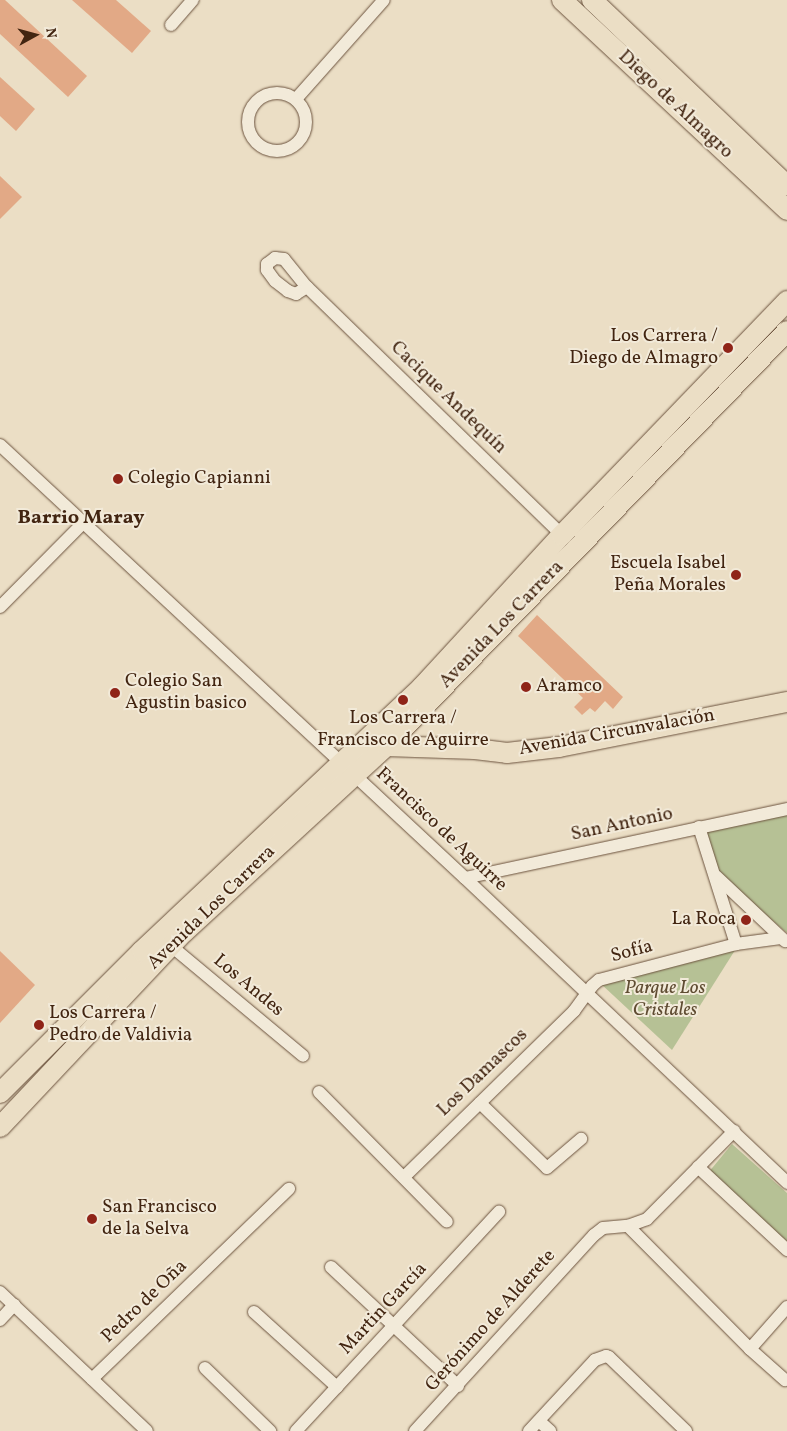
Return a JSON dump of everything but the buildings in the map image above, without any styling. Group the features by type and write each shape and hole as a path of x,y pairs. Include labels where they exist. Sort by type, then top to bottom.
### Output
{"main road":[{"name":"Diego de Almagro","path":"562,0 587,5 787,186"},
{"name":"Diego de Almagro","path":"587,5 787,210"},
{"name":"Avenida Los Carrera","path":"0,1127 170,945 348,769 562,535 787,301"},
{"name":"Avenida Los Carrera","path":"0,1093 142,952 348,769 386,746 787,331"},
{"name":"Avenida Circunvalación","path":"386,746 475,748 507,753 559,747 787,702"}],"street":[{"path":"171,25 193,0"},
{"path":"296,99 384,0"},
{"path":"278,92 296,99 306,117 302,136 290,148 276,151 263,147 253,138 248,124 249,114 254,105 265,95 278,92"},
{"name":"Cacique Andequín","path":"307,287 562,535"},
{"name":"Francisco de Aguirre","path":"0,445 465,878 787,1183"},
{"path":"0,607 83,523"},
{"name":"San Antonio","path":"465,878 787,809"},
{"path":"699,827 736,944"},
{"path":"714,875 784,940"},
{"name":"Sofía","path":"586,993 599,980 736,944 784,940"},
{"name":"Los Andes","path":"170,945 303,1056"},
{"name":"Los Damascos","path":"404,1177 574,1011 586,993"},
{"path":"319,1092 447,1222"},
{"path":"480,1103 547,1168 581,1139"},
{"path":"734,1131 651,1216 628,1226 750,1349 785,1380"},
{"path":"698,1167 787,1250"},
{"name":"Pedro de Oña","path":"92,1379 289,1189"},
{"name":"Martin García","path":"296,1431 499,1212"},
{"name":"Gerónimo de Alderete","path":"415,1431 594,1235 602,1228 628,1226"},
{"path":"331,1267 458,1386"},
{"path":"0,1292 147,1431"},
{"path":"0,1320 14,1305"},
{"path":"750,1349 787,1307"},
{"path":"254,1312 337,1386"},
{"path":"529,1431 596,1360 602,1356 610,1357 686,1431"},
{"path":"205,1368 270,1431"},
{"path":"539,1421 550,1431"}],"green space":[{"path":"787,814 787,933 716,873 706,829"},
{"name":"Parque Los Cristales","path":"737,947 672,1050 600,983"},
{"path":"732,1144 787,1193 787,1245 708,1173"}],"place":[{"name":"Los Carrera / Diego de Almagro","path":"728,348"},
{"name":"Colegio Capianni","path":"118,479"},
{"name":"Escuela Isabel Peña Morales","path":"736,575"},
{"name":"Aramco","path":"526,687"},
{"name":"Colegio San Agustin basico","path":"115,693"},
{"name":"Los Carrera / Francisco de Aguirre","path":"403,700"},
{"name":"La Roca","path":"746,920"},
{"name":"Los Carrera / Pedro de Valdivia","path":"39,1025"},
{"name":"San Francisco de la Selva","path":"92,1219"}],"district":[{"name":"Barrio Maray","path":"81,518"}]}
